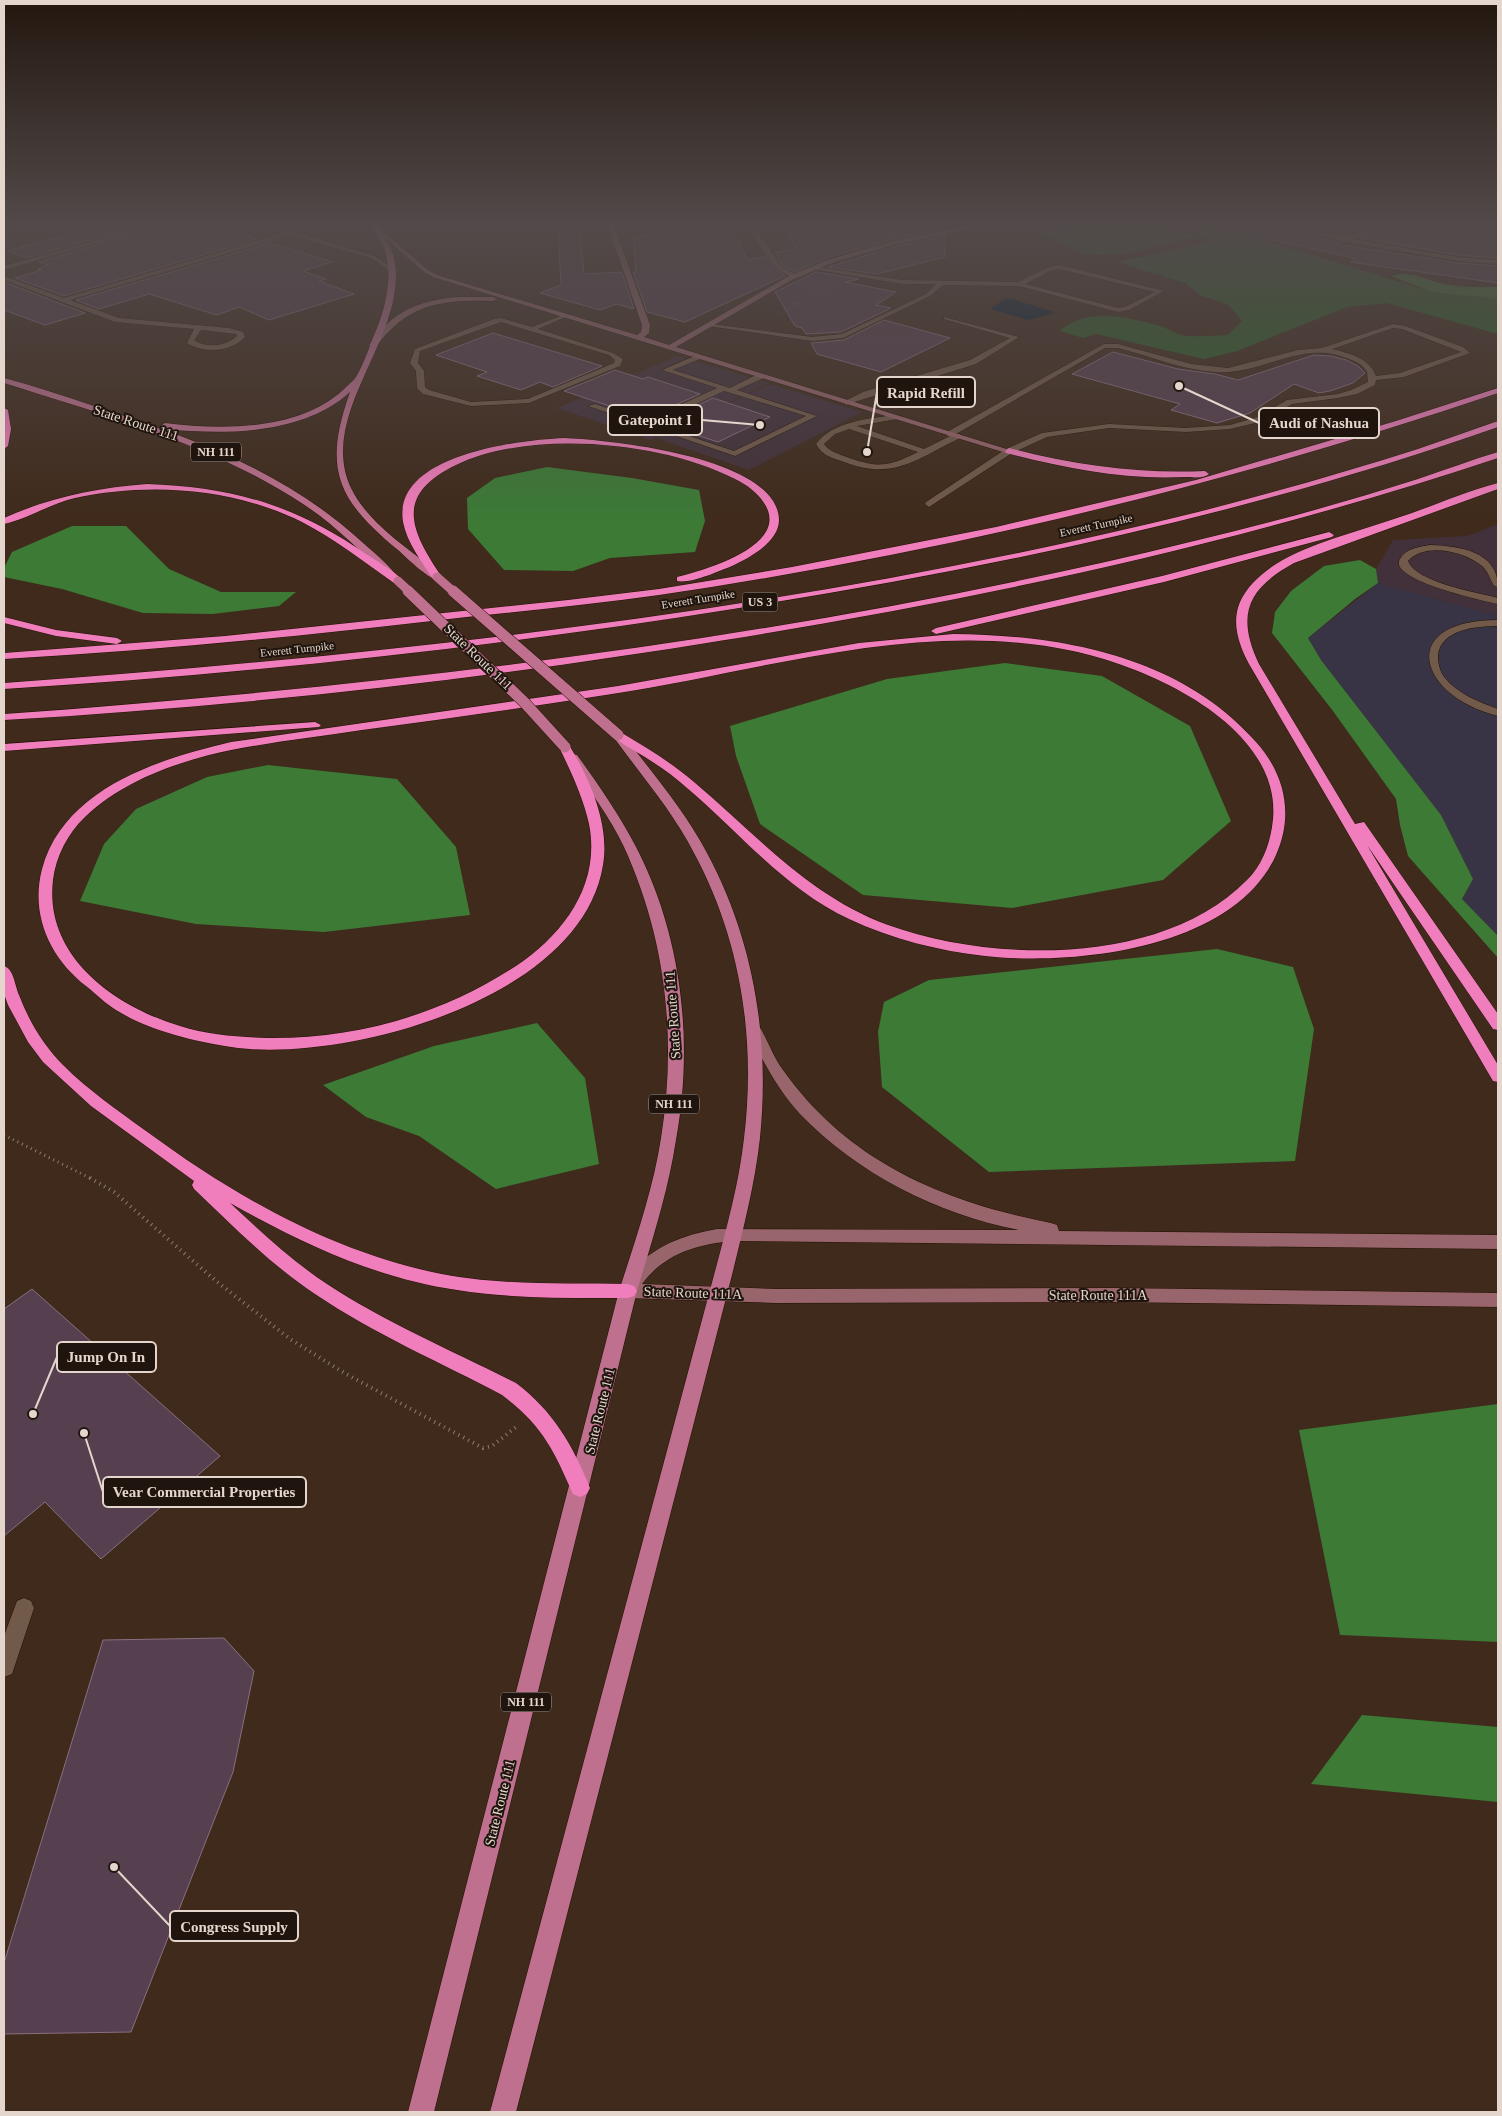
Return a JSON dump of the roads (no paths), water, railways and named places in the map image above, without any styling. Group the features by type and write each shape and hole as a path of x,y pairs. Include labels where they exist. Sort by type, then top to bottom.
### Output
{"highway":[{"path":"4,656 214,640 531,607 689,587 869,555 1095,508 1253,467 1368,434 1498,390"},
{"path":"4,410 7,424 4,446"},
{"name":"Everett Turnpike","path":"4,686 235,668 419,649 638,621 840,588 1056,547 1222,508 1382,464 1498,424"},
{"path":"438,577 416,547 410,534 407,516 412,499 427,479 445,466 469,456 496,449 526,444 568,441 607,443 660,452 707,464 736,477 763,494 772,508 773,522 766,538 751,552 722,568 686,578 531,607"},
{"path":"1010,451 1071,466 1130,474 1198,474 1253,467"},
{"name":"US 3","path":"4,717 214,701 392,682 618,654 790,627 992,590 1190,546 1354,502 1498,455"},
{"path":"4,521 49,503 112,490 162,488 216,493 258,502 293,514 334,537 398,581"},
{"path":"564,747 582,785 596,827 597,864 586,897 564,932 541,954 494,988 440,1014 382,1032 317,1042 257,1043 209,1038 164,1026 118,1004 91,986 71,966 58,947 48,924 44,898 48,870 54,850 65,833 82,814 107,794 135,778 181,759 214,750 706,675 877,644 1188,573 1493,488"},
{"path":"1493,488 1305,554 1281,566 1260,581 1246,601 1241,624 1242,637 1254,664 1498,1077"},
{"path":"4,620 40,630 88,638 143,642 214,640"},
{"path":"618,735 673,770 773,861 816,895 856,917 926,942 986,952 1023,954 1085,952 1124,945 1161,936 1206,919 1235,900 1260,874 1272,850 1279,826 1280,804 1275,782 1265,760 1247,737 1225,716 1193,693 1139,668 1105,656 1050,644 1000,638 955,636 877,644"},
{"path":"4,748 331,723 540,700"},
{"path":"1278,705 1484,1008 1498,1025"},
{"path":"4,971 20,1012 37,1042 53,1063 89,1097 179,1165 274,1255 321,1289 358,1312 502,1385 526,1401 536,1409 558,1439 567,1454 580,1488"},
{"path":"179,1165 244,1203 294,1229 388,1267 432,1279 479,1286 628,1292"}],"main road":[{"path":"381,323 344,421 340,441 339,460 344,480 354,500 371,520 618,735 684,824 716,881 743,963 754,1030 754,1120 741,1202 503,2112"},
{"path":"107,414 186,428 219,429 259,425 292,418 326,405 347,391 362,374"},
{"name":"State Route 111","path":"4,380 170,434 217,452 274,481 330,519 398,581 524,702 564,747 610,811 640,864 657,912 669,960 677,1059 670,1131 655,1197 628,1292 421,2112"}],"street":[{"path":"150,323 199,327 234,331 241,337 235,342 223,345 202,346 190,340 199,327"},
{"path":"372,347 390,323"},
{"path":"586,323 1010,451"},
{"path":"637,338 645,333 645,323"},
{"path":"668,348 716,323"},
{"path":"1498,584 1487,564 1478,558 1458,551 1423,548 1405,555 1403,561 1405,568 1422,580 1498,601"},
{"path":"754,1030 769,1063 807,1110 857,1154 899,1181 934,1199 984,1217 1048,1230 1127,1238"},
{"name":"State Route 111A","path":"628,1292 642,1271 670,1249 695,1239 733,1234 1498,1242"},
{"name":"State Route 111A","path":"628,1292 1498,1300"},
{"path":"4,1666 24,1608"}],"lane":[{"path":"489,323 417,350 414,364 420,371 422,388 426,392 471,404 529,401 617,364 619,359 611,354 510,323"},
{"path":"532,329 547,323"},
{"path":"711,326 812,340 853,333 873,323"},
{"path":"848,403 875,391 972,362 1016,337 963,323"},
{"path":"894,417 848,426 822,439 820,444 823,450 867,469 878,470 897,466 925,452 1104,346 1118,346 1214,370 1250,368 1303,350 1324,349 1393,326 1403,327 1461,348 1466,353 1401,375 1373,378"},
{"path":"929,504 1010,451 1045,435 1083,428 1127,426 1208,430 1248,424 1271,414 1290,402 1354,392 1372,383 1373,378 1369,367 1362,361 1324,349"},
{"path":"592,406 735,454 813,416 666,370 698,357"},
{"path":"646,424 761,376"},
{"path":"848,426 925,452"},
{"path":"1498,623 1470,625 1448,633 1437,643 1432,655 1434,667 1441,680 1456,694 1472,703 1498,713"}],"place":[{"name":"Audi of Nashua","path":"1179,386"},
{"name":"Gatepoint I","path":"760,425"},
{"name":"Rapid Refill","path":"867,452"},
{"name":"Jump On In","path":"33,1414"},
{"name":"Vear Commercial Properties","path":"84,1433"},
{"name":"Congress Supply","path":"114,1867"}]}
